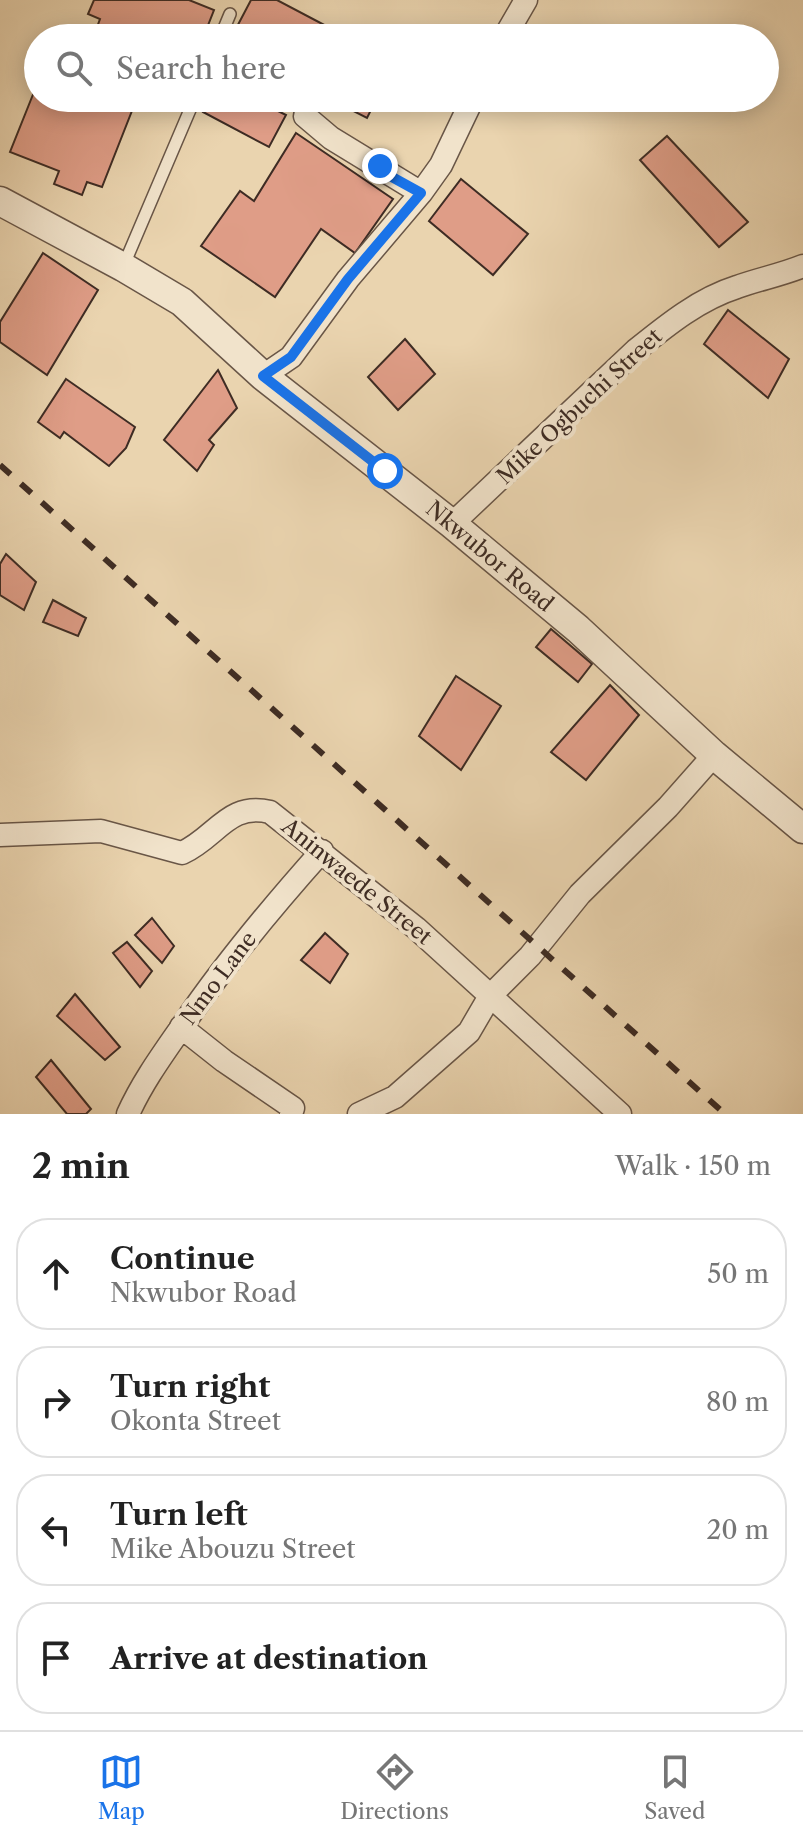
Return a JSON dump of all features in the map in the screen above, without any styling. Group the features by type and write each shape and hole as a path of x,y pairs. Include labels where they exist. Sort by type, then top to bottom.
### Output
{"street":[{"path":"512,24 526,0"},
{"path":"263,376 291,357 348,279 421,193 441,165 466,112"},
{"path":"305,116 331,138 421,193"},
{"name":"Nkwubor Road","path":"0,201 182,302 263,376 452,524 578,629 714,755 803,829"},
{"name":"Mike Ogbuchi Street","path":"452,524 665,326 702,302 735,287 803,266"},
{"path":"359,1114 395,1097 469,1032 490,996 530,956 580,894 668,807 714,755"},
{"name":"Aninwaede Street","path":"0,835 101,831 182,853 240,810 255,808 270,812 416,928 620,1114"},
{"name":"Nmo Lane","path":"128,1114 147,1076 222,969 322,851"},
{"path":"181,1027 298,1112"}],"lane":[{"path":"226,24 230,14"},
{"path":"123,267 189,112"}],"building":[{"path":"94,0 189,0 214,10 208,24 98,24 100,19 88,14"},
{"path":"251,0 277,0 322,24 238,24"},
{"path":"26,112 131,112 102,187 87,182 82,195 54,184 59,171 10,152"},
{"path":"203,112 280,112 286,115 269,147"},
{"path":"355,112 370,112 367,118"},
{"path":"296,133 393,199 355,253 321,229 275,297 201,246 240,191 254,201"},
{"path":"667,136 748,222 719,247 640,160"},
{"path":"461,179 528,234 493,275 429,221"},
{"path":"43,253 98,290 47,375 0,342 0,322"},
{"path":"728,310 789,359 768,398 704,344"},
{"path":"405,339 435,374 398,410 368,377"},
{"path":"218,370 237,408 209,440 214,445 197,471 164,440"},
{"path":"66,379 135,427 126,448 109,466 64,432 60,438 38,422"},
{"path":"6,554 36,582 24,610 0,595 0,564"},
{"path":"53,600 86,618 78,636 43,622"},
{"path":"551,629 592,664 578,682 536,647"},
{"path":"456,676 501,706 461,770 419,736"},
{"path":"610,685 639,715 586,780 551,752"},
{"path":"152,918 174,946 162,963 135,935"},
{"path":"325,933 348,954 330,983 301,960"},
{"path":"127,942 152,971 140,987 113,953"},
{"path":"75,994 120,1047 105,1060 57,1016"},
{"path":"51,1060 91,1109 86,1114 67,1114 36,1077"}],"railway":[{"path":"0,465 725,1114"}],"route":[{"path":"380,166 392,177 421,193 348,279 291,357 263,376 385,471"}]}
